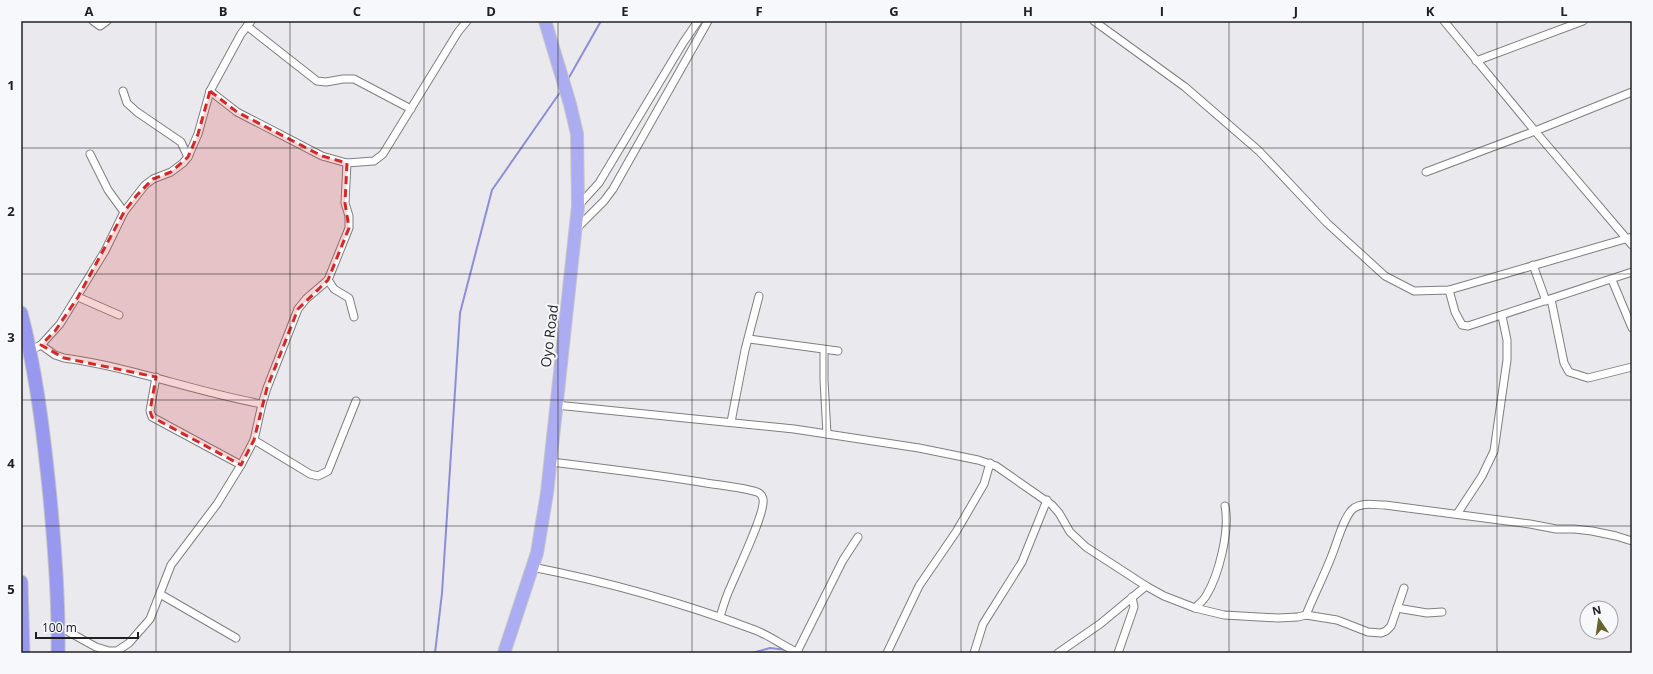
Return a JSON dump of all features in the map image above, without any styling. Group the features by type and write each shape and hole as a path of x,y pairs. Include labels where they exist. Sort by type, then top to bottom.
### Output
{"highway":[{"name":"Oyo Road","path":"504,653 537,553 546,501 577,228 577,134 570,104 545,21"},
{"path":"21,313 36,347 53,521 58,653"},
{"path":"21,582 23,653"}],"street":[{"path":"93,21 100,26 107,21"},
{"path":"210,91 237,112 322,156 347,163 374,160 382,154 458,32 467,21"},
{"path":"578,206 599,183 683,43 698,21"},
{"path":"577,228 604,201 613,189 708,21"},
{"path":"1094,21 1184,87 1259,151 1327,224 1385,276 1414,291 1449,290 1629,238"},
{"path":"1444,21 1535,131 1629,238 1632,245"},
{"path":"1476,61 1583,21"},
{"path":"262,404 235,399 156,377 64,358 36,347 55,331 78,297 105,251 124,212 145,185 153,179 171,172 188,157 198,134 210,91 241,34 249,24 317,81 326,82 354,79 411,109"},
{"path":"123,91 127,103 137,112 181,142 188,157"},
{"path":"1426,172 1535,131 1632,92"},
{"path":"90,154 108,190 124,212"},
{"path":"58,626 96,647 118,652 129,644 150,619 172,565 217,504 241,466 254,440 262,404 298,309 306,299 328,280 349,228 349,216 345,203 347,163"},
{"path":"1533,265 1548,300 1564,363 1569,372 1588,378 1632,367"},
{"path":"1449,290 1455,312 1462,325 1468,326 1612,280 1632,272"},
{"path":"328,280 334,289 349,298 354,318"},
{"path":"1612,280 1632,328"},
{"path":"731,422 745,350 759,296"},
{"path":"78,297 119,315"},
{"path":"1457,514 1482,476 1494,451 1507,360 1507,340 1502,316"},
{"path":"749,339 838,351"},
{"path":"824,350 827,434"},
{"path":"156,377 150,411 152,417 241,466"},
{"path":"254,440 310,474 318,476 328,470 356,401"},
{"path":"556,405 731,422 827,434 920,448 990,463 1046,500 1059,513 1070,532 1086,546 1146,586 1164,596 1196,608 1224,615 1278,618 1306,615 1337,620 1368,632 1381,633 1386,631 1391,626 1404,588"},
{"path":"550,462 633,471 761,494 763,504 760,514 750,543 730,587 720,617"},
{"path":"887,653 919,586 956,532 984,484 990,463"},
{"path":"974,653 983,624 1022,562 1046,500"},
{"path":"1306,615 1352,509 1366,504 1457,514 1556,529 1592,531 1632,541"},
{"path":"1196,608 1206,597 1215,576 1226,536 1228,517 1226,506"},
{"path":"532,567 573,575 653,596 720,617 758,631 798,653 843,560 858,537"},
{"path":"1058,653 1100,624 1146,586"},
{"path":"160,594 236,638"},
{"path":"1118,653 1134,607 1132,597"},
{"path":"1397,608 1427,613 1442,612"}],"highlighted area":[{"path":"210,91 237,112 322,156 347,163 345,203 349,228 328,280 298,309 267,388 254,440 241,465 152,417 150,411 156,377 64,358 41,345 55,331 78,297 124,212 137,195 153,179 171,172 188,157 198,134"}],"waterway":[{"path":"567,81 601,21"},
{"path":"435,653 442,593 460,313 492,190 561,91"},
{"path":"752,653 770,648 787,650"}]}
